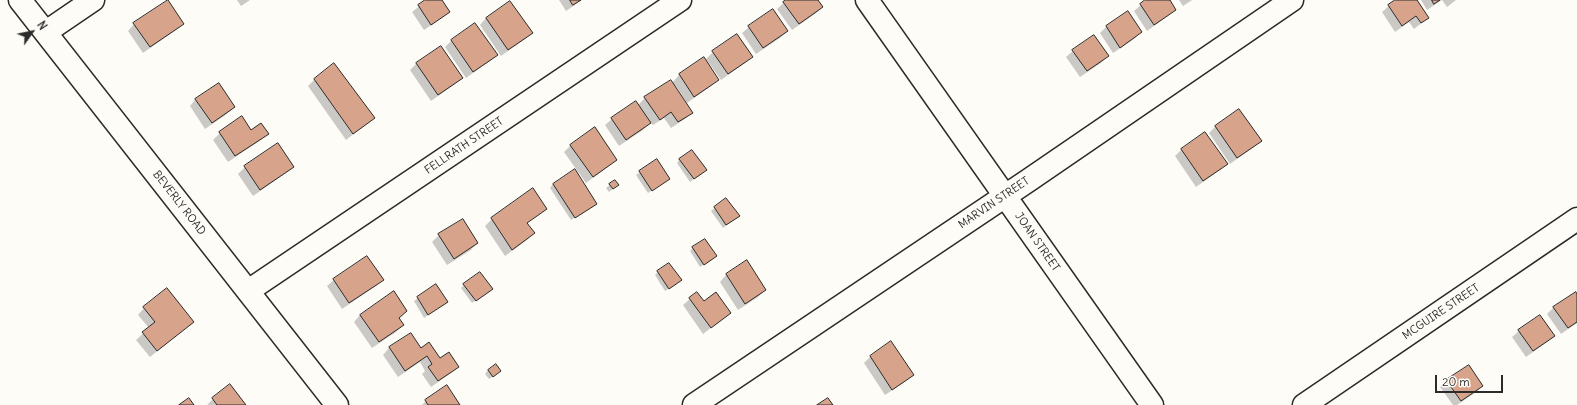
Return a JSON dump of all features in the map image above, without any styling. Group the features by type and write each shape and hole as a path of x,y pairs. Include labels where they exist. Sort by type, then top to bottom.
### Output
{"street":[{"name":"BEVERLY ROAD","path":"20,0 337,405"},
{"path":"46,32 93,0"},
{"name":"FELLRATH STREET","path":"248,292 680,0"},
{"name":"JOAN STREET","path":"867,0 1152,405"},
{"name":"MARVIN STREET","path":"694,405 1005,196 1292,0"},
{"name":"MCGUIRE STREET","path":"1304,405 1577,220"}],"building":[{"path":"168,0 184,24 150,47 133,23"},
{"path":"425,0 442,0 450,12 431,25 418,5"},
{"path":"570,0 581,0 573,5"},
{"path":"786,0 818,0 823,7 799,24 783,2"},
{"path":"1145,0 1170,0 1176,10 1154,25 1140,4"},
{"path":"1395,0 1417,0 1429,18 1421,23 1416,16 1402,26 1388,5"},
{"path":"1432,0 1440,0 1434,4"},
{"path":"510,1 533,33 508,50 486,18"},
{"path":"773,9 788,31 763,48 748,26"},
{"path":"1128,11 1142,32 1120,48 1106,26"},
{"path":"475,23 498,55 473,72 451,40"},
{"path":"737,34 753,57 728,74 712,51"},
{"path":"1094,35 1109,56 1087,71 1072,50"},
{"path":"441,46 463,78 438,95 416,63"},
{"path":"704,57 719,80 694,97 679,74"},
{"path":"334,63 375,118 353,134 314,79"},
{"path":"671,80 693,113 678,122 671,112 660,120 644,97"},
{"path":"219,83 235,107 212,123 195,99"},
{"path":"636,101 651,123 626,140 611,118"},
{"path":"1239,109 1262,141 1237,158 1215,126"},
{"path":"242,116 251,130 261,123 269,134 235,156 219,132"},
{"path":"595,127 617,160 593,177 570,145"},
{"path":"1205,132 1228,164 1203,181 1181,149"},
{"path":"278,143 294,167 260,190 244,166"},
{"path":"692,150 707,170 694,179 679,159"},
{"path":"657,159 670,179 652,191 639,171"},
{"path":"575,169 597,204 575,218 553,184"},
{"path":"615,180 619,185 613,189 609,184"},
{"path":"533,188 547,209 527,223 535,233 512,250 491,218"},
{"path":"726,198 740,216 726,225 714,207"},
{"path":"463,219 478,243 454,259 438,234"},
{"path":"705,239 717,256 704,265 692,247"},
{"path":"367,256 384,280 349,303 333,279"},
{"path":"747,260 766,290 745,304 726,274"},
{"path":"669,263 682,280 669,289 657,271"},
{"path":"480,272 493,289 476,301 463,284"},
{"path":"436,284 448,302 428,315 417,297"},
{"path":"167,288 194,322 157,351 142,332 155,322 143,307"},
{"path":"394,291 407,311 399,318 404,325 379,342 360,315"},
{"path":"697,292 704,301 716,292 731,313 711,328 689,298"},
{"path":"1576,292 1577,322 1568,328 1553,307"},
{"path":"1540,315 1555,336 1533,351 1518,330"},
{"path":"411,333 421,348 429,342 440,358 449,352 459,367 438,381 428,367 432,364 427,356 405,371 389,347"},
{"path":"891,341 914,375 892,390 870,356"},
{"path":"496,364 501,371 493,377 488,370"},
{"path":"1469,365 1483,386 1461,401 1446,380"},
{"path":"230,384 246,405 217,405 212,398"},
{"path":"447,385 460,405 428,405 425,400"},
{"path":"189,398 194,405 179,405"},
{"path":"828,398 833,405 817,405"}]}
